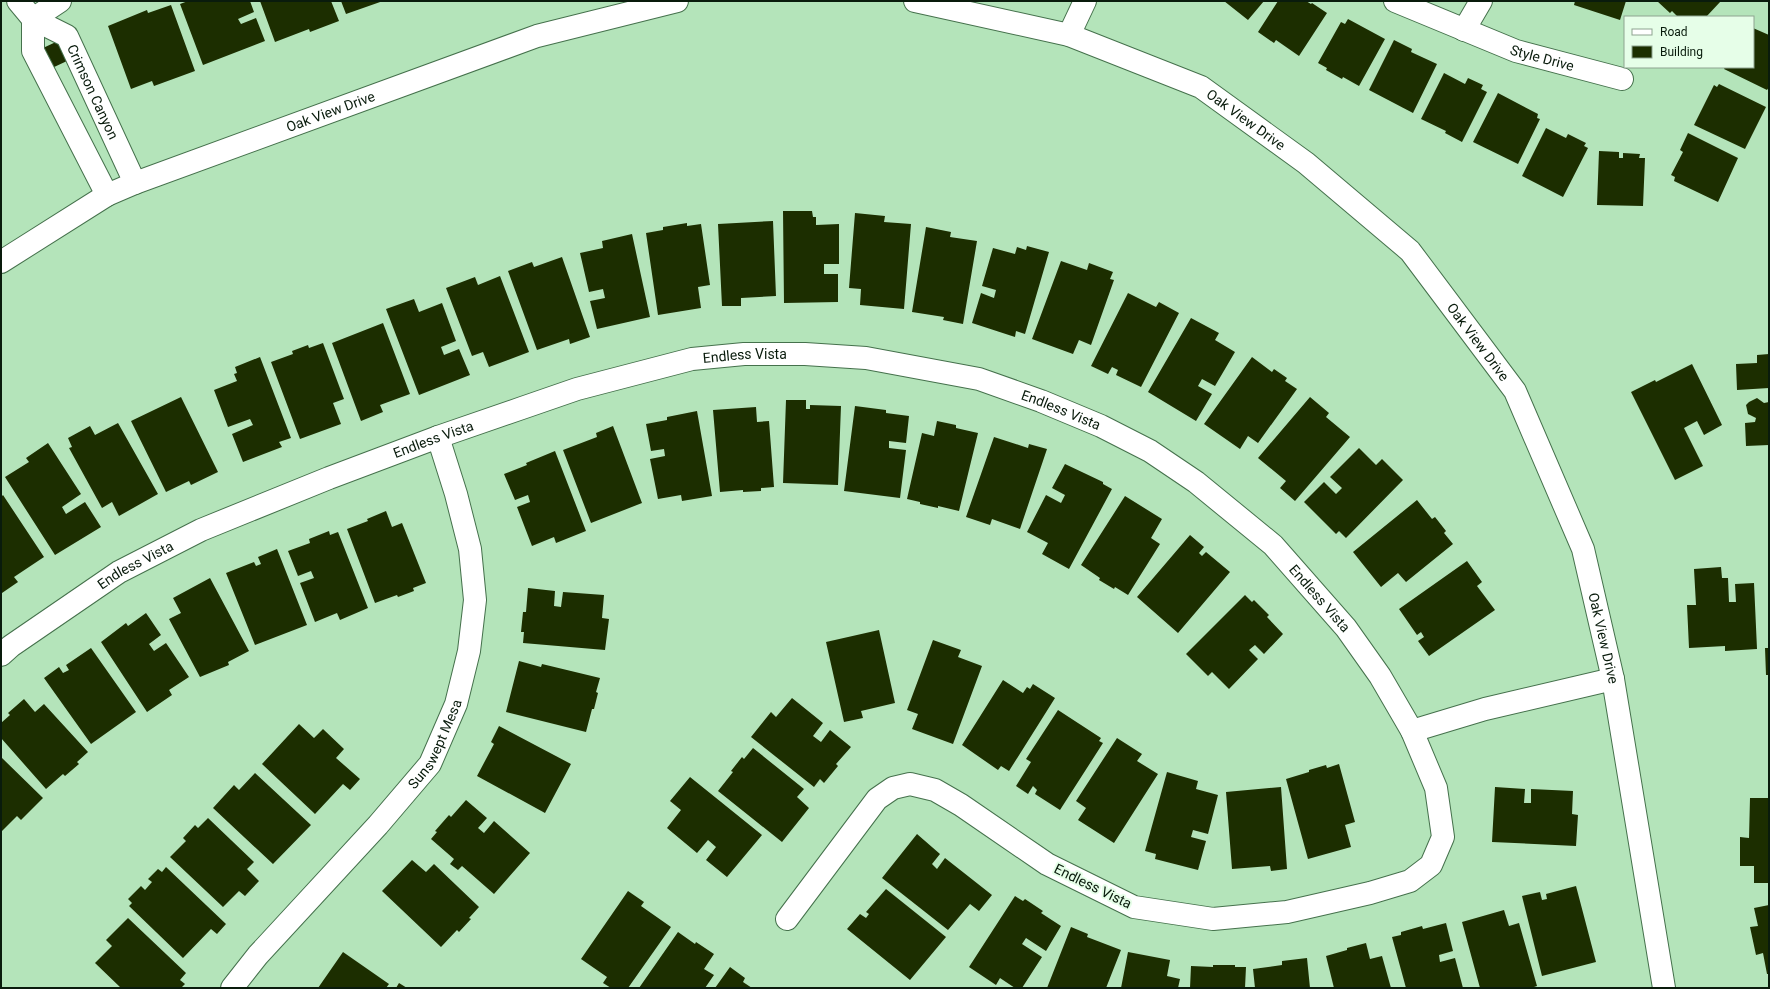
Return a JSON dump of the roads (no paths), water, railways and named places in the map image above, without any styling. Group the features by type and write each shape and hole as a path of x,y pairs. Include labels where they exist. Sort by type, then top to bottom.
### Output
{"street":[{"name":"Crimson Canyon","path":"18,1 33,19 67,36 134,183"},
{"path":"60,1 33,19 33,51 107,195"},
{"name":"Oak View Drive","path":"1,262 107,195 134,183 537,36 677,1"},
{"name":"Oak View Drive","path":"915,1 1068,34 1201,87 1306,163 1410,251 1514,391 1583,549 1613,679 1664,988"},
{"path":"1068,34 1085,1"},
{"name":"Style Drive","path":"1395,1 1516,51 1622,79"},
{"path":"1464,30 1481,1"},
{"name":"Endless Vista","path":"1,655 11,646 119,572 201,530 329,478 438,437 577,389 692,359 744,354 820,355 866,358 979,379 1041,401 1095,423 1150,451 1196,482 1273,545 1346,628 1380,676 1412,731 1436,788 1443,837 1431,865 1410,880 1370,893 1287,912 1213,919 1134,907 1047,864 961,805 935,790 910,784 893,788 877,799 787,919"},
{"name":"Sunswept Mesa","path":"232,988 258,955 378,825 430,764 456,704 469,651 475,600 470,548 456,494 438,437"},
{"path":"1412,731 1485,709 1613,679"}]}
